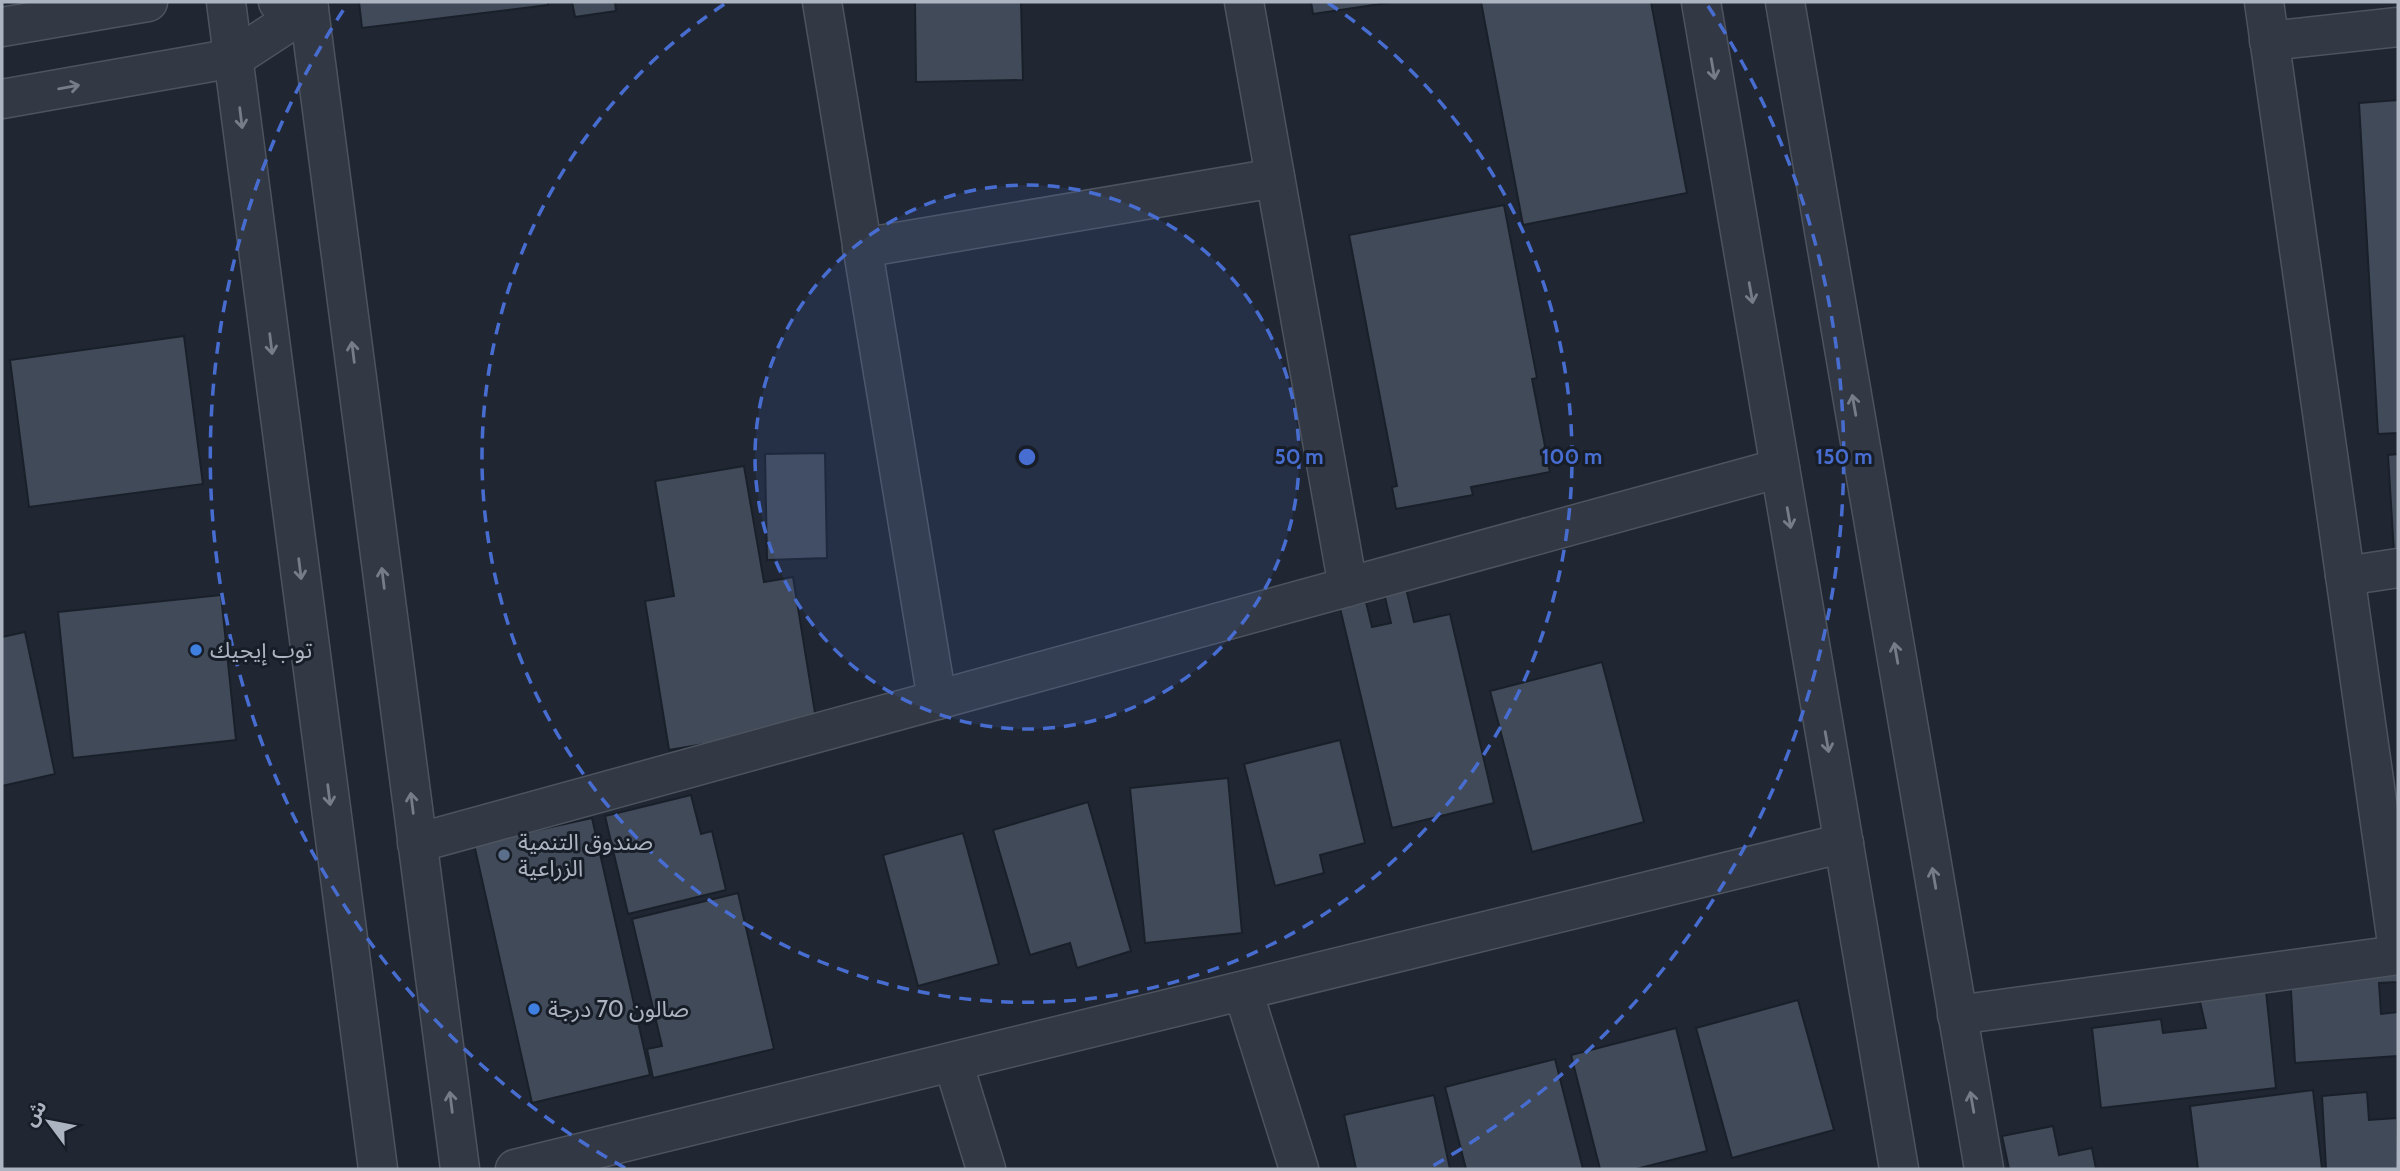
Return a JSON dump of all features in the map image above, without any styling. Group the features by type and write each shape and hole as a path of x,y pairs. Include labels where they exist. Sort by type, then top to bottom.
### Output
{"street":[{"path":"2,27 148,2"},
{"path":"226,2 377,1169"},
{"path":"822,2 937,700"},
{"path":"1244,2 1348,587"},
{"path":"1701,2 1899,1169"},
{"path":"1785,2 1984,1169"},
{"path":"1957,1015 2398,952 2264,2"},
{"path":"2,99 234,58 298,4"},
{"path":"298,4 417,844 460,1169"},
{"path":"2269,41 2398,27"},
{"path":"862,248 1275,178"},
{"path":"417,844 1780,468"},
{"path":"2345,576 2398,568"},
{"path":"515,1169 1844,843"},
{"path":"1243,991 1299,1169"},
{"path":"953,1062 986,1169"}],"building":[{"path":"359,2 548,2 548,5 362,28"},
{"path":"572,2 615,2 616,11 575,17"},
{"path":"915,2 1021,2 1023,80 916,82"},
{"path":"1311,2 1394,2 1313,14"},
{"path":"1481,2 1651,2 1687,193 1523,225"},
{"path":"2398,100 2398,433 2378,434 2359,103"},
{"path":"1504,205 1537,378 1532,379 1550,472 1471,487 1473,495 1396,509 1392,487 1397,486 1349,235"},
{"path":"184,336 203,484 29,507 10,360"},
{"path":"825,453 827,558 767,560 765,454"},
{"path":"2398,454 2398,553 2394,553 2388,455"},
{"path":"744,466 764,582 793,577 817,725 669,750 645,601 674,596 655,481"},
{"path":"1406,588 1414,622 1450,614 1494,803 1392,828 1340,608 1366,602 1372,627 1391,623 1384,593"},
{"path":"221,595 236,740 73,758 58,612"},
{"path":"25,632 55,774 2,786 2,637"},
{"path":"1602,662 1644,822 1532,852 1490,691"},
{"path":"1340,740 1365,843 1320,855 1324,873 1275,886 1244,764"},
{"path":"1228,778 1242,933 1145,943 1130,788"},
{"path":"691,795 701,834 712,831 726,890 628,914 605,816"},
{"path":"1088,802 1131,951 1077,968 1070,943 1030,955 993,830"},
{"path":"592,818 650,1075 532,1103 474,844"},
{"path":"963,833 999,964 918,986 883,855"},
{"path":"738,893 774,1049 653,1078 647,1049 662,1046 632,919"},
{"path":"2398,966 2398,982 2379,983 2381,1014 2398,1012 2398,1056 2295,1063 2290,973"},
{"path":"2265,981 2276,1088 2101,1108 2092,1028 2161,1019 2163,1033 2206,1028 2197,989"},
{"path":"1798,1000 1834,1130 1732,1158 1696,1028"},
{"path":"1676,1028 1707,1151 1636,1169 1600,1169 1571,1055"},
{"path":"1555,1059 1583,1169 1466,1169 1445,1087"},
{"path":"2313,1090 2322,1169 2198,1169 2190,1106"},
{"path":"2367,1092 2369,1120 2397,1118 2398,1169 2326,1169 2322,1096"},
{"path":"1434,1095 1450,1169 1356,1169 1344,1115"},
{"path":"2053,1126 2059,1155 2092,1148 2096,1169 2009,1169 2002,1136"}],"place":[{"name":"توب إيجيك","path":"196,650"},
{"name":"صندوق التنمية الزراعية","path":"504,855"},
{"name":"صالون 70 درجة","path":"534,1009"}]}
